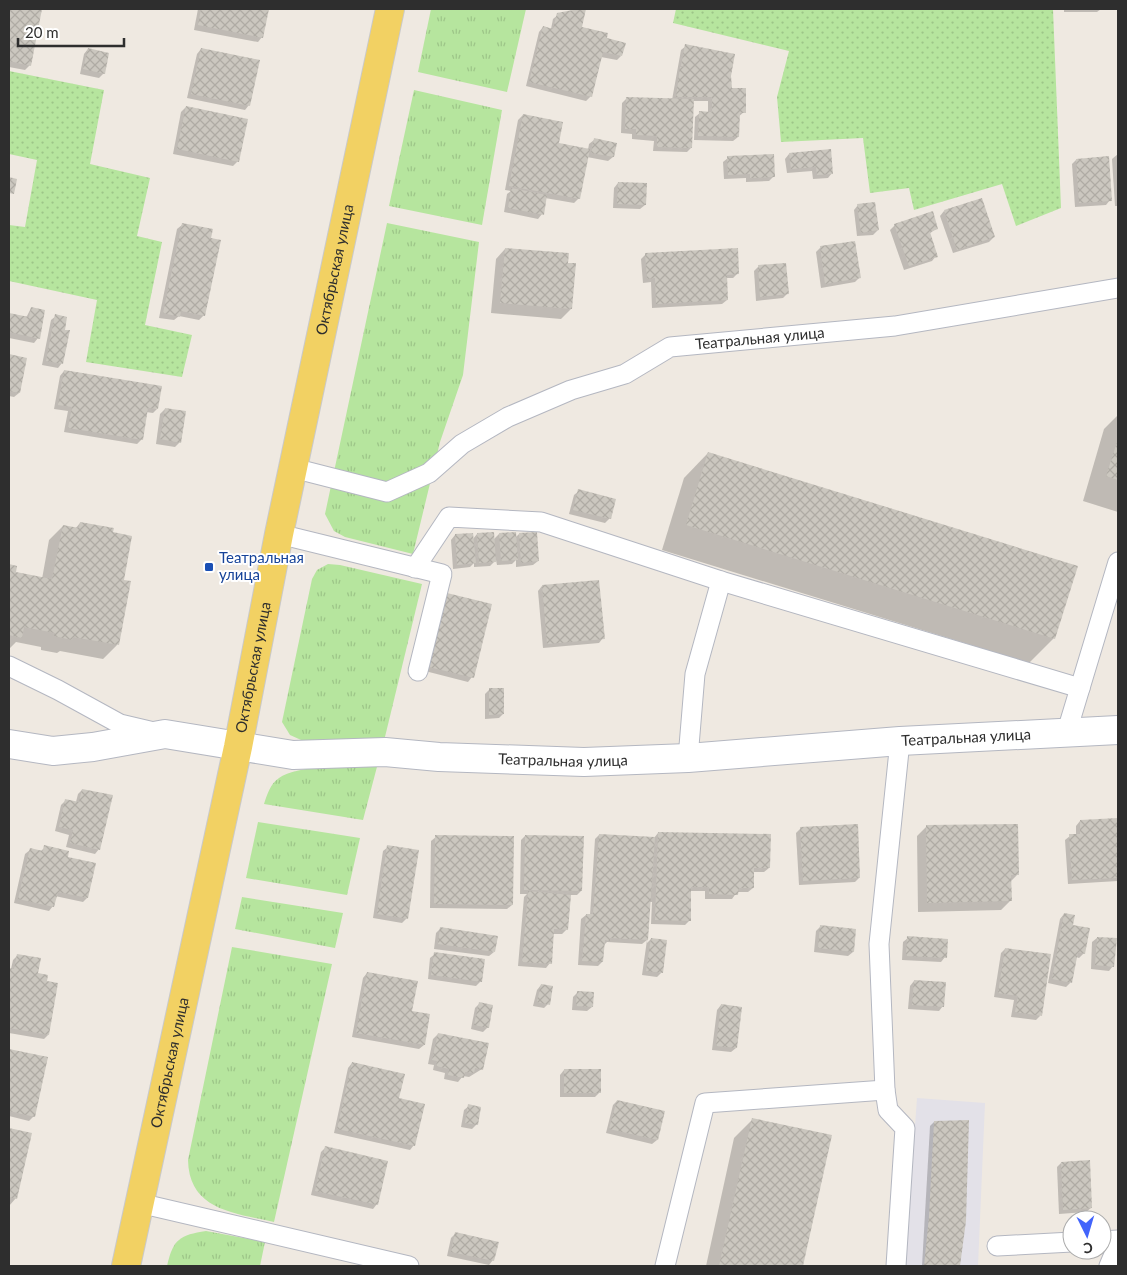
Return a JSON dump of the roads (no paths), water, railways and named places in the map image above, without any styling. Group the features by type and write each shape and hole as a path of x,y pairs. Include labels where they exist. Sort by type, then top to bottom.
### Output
{"main road":[{"name":"Октябрьская улица","path":"126,1266 238,747 279,534 390,9"}],"street":[{"name":"Театральная улица","path":"9,744 53,751 93,747 165,734 293,755 385,752 438,757 584,762 688,758 900,741 1118,730"}],"lane":[{"name":"Театральная улица","path":"293,468 387,492 429,473 462,444 508,417 571,390 625,374 670,347 895,326 1118,288"},
{"path":"415,568 449,517 541,522 721,581 1080,688"},
{"path":"279,534 442,574 418,671"},
{"path":"1067,732 1118,562"},
{"path":"688,758 695,674 721,581"},
{"path":"9,666 120,724 165,734"},
{"path":"896,1266 905,1128 888,1110 885,1090 879,944 900,741"},
{"path":"665,1266 705,1102 885,1090"},
{"path":"139,1203 409,1266"},
{"path":"997,1246 1062,1243"},
{"path":"1109,1266 1118,1245"}],"place":[{"name":"Театральная улица","path":"209,567"}]}
